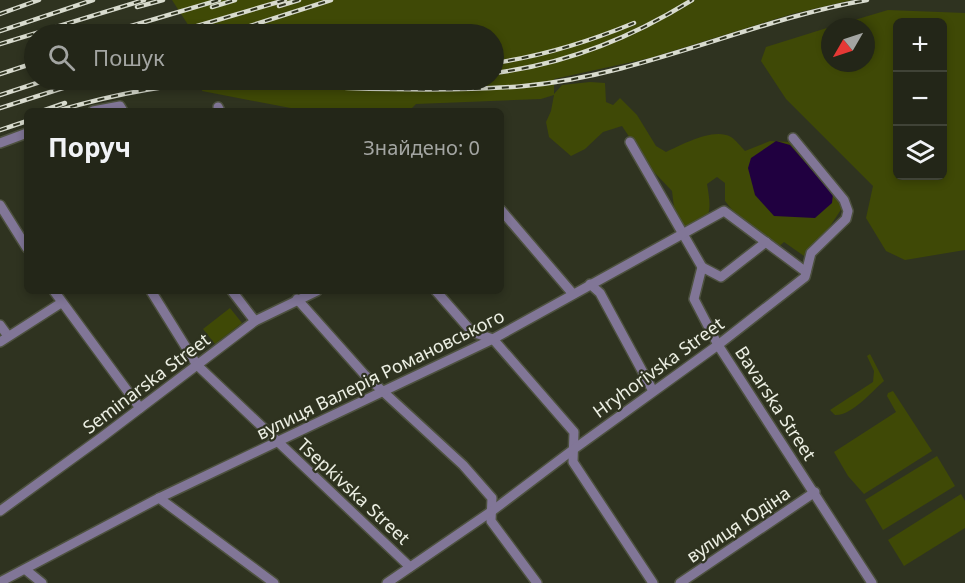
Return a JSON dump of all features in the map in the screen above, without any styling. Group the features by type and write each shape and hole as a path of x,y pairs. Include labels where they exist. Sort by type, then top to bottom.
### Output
{"street":[{"path":"0,143 24,134"},
{"name":"Hryhorivska Street","path":"387,583 492,511 718,345 805,277 811,254 846,219 848,211 844,200 793,138"},
{"path":"630,142 702,267 721,276 766,242"},
{"path":"0,206 24,243"},
{"name":"вулиця Валерія Романовського","path":"0,582 159,498 493,339 724,212 806,272"},
{"path":"504,214 573,294"},
{"name":"Bavarska Street","path":"702,267 694,299 718,345 872,583"},
{"path":"590,284 600,294 654,391"},
{"path":"56,294 140,408"},
{"name":"Tsepkivska Street","path":"153,294 197,365 411,567"},
{"path":"234,294 255,321"},
{"name":"Seminarska Street","path":"0,511 255,321 309,294"},
{"path":"439,294 472,332 493,339 574,432 573,462 653,583"},
{"path":"297,299 364,374 464,465 492,498 491,521 537,583"},
{"path":"0,325 4,339 62,303"},
{"name":"вулиця Юдіна","path":"680,583 815,492"},
{"path":"159,498 274,583"},
{"path":"26,570 42,583"}],"green space":[{"path":"172,0 852,0 792,14 650,58 554,79 554,94 562,85 605,83 606,102 613,105 620,98 637,115 656,146 666,152 698,138 716,134 731,137 745,151 770,141 790,142 844,205 827,231 804,256 784,242 773,252 725,201 725,183 717,177 707,184 709,208 706,219 690,237 675,216 672,191 650,168 622,126 603,132 585,149 571,156 549,137 546,122 554,95 541,99 416,104 412,108 290,108 202,91 504,90 504,24 188,24"},
{"path":"888,10 965,13 965,250 905,260 886,251 866,218 873,186 786,99 761,61 766,47 821,30 821,72 875,72 875,18 861,18"},
{"path":"230,308 242,323 215,344 203,329"},
{"path":"870,354 884,381 848,412 835,415 830,410 873,382 874,371 867,356"},
{"path":"893,391 932,451 864,494 848,476 834,452 896,412 887,396"},
{"path":"937,456 955,486 883,530 865,500"},
{"path":"961,494 965,501 965,528 904,566 888,540"}],"shaded area":[{"path":"776,141 790,145 833,194 832,203 815,218 774,216 755,195 748,168 751,158"}],"railway":[{"path":"0,14 39,0"},
{"path":"0,31 93,0"},
{"path":"65,24 144,0"},
{"path":"137,7 163,0"},
{"path":"138,24 219,0"},
{"path":"212,7 235,0"},
{"path":"204,24 285,0"},
{"path":"279,6 299,0"},
{"path":"256,24 331,0"},
{"path":"504,72 547,63 597,47 645,26 692,0"},
{"path":"504,88 568,80 611,71 781,20 867,0"},
{"path":"504,61 565,48 634,23"},
{"path":"0,44 24,37"},
{"path":"0,74 24,66"},
{"path":"0,95 24,87"},
{"path":"0,108 57,90"},
{"path":"68,108 147,90"},
{"path":"51,108 65,103"},
{"path":"0,130 24,122"}]}
